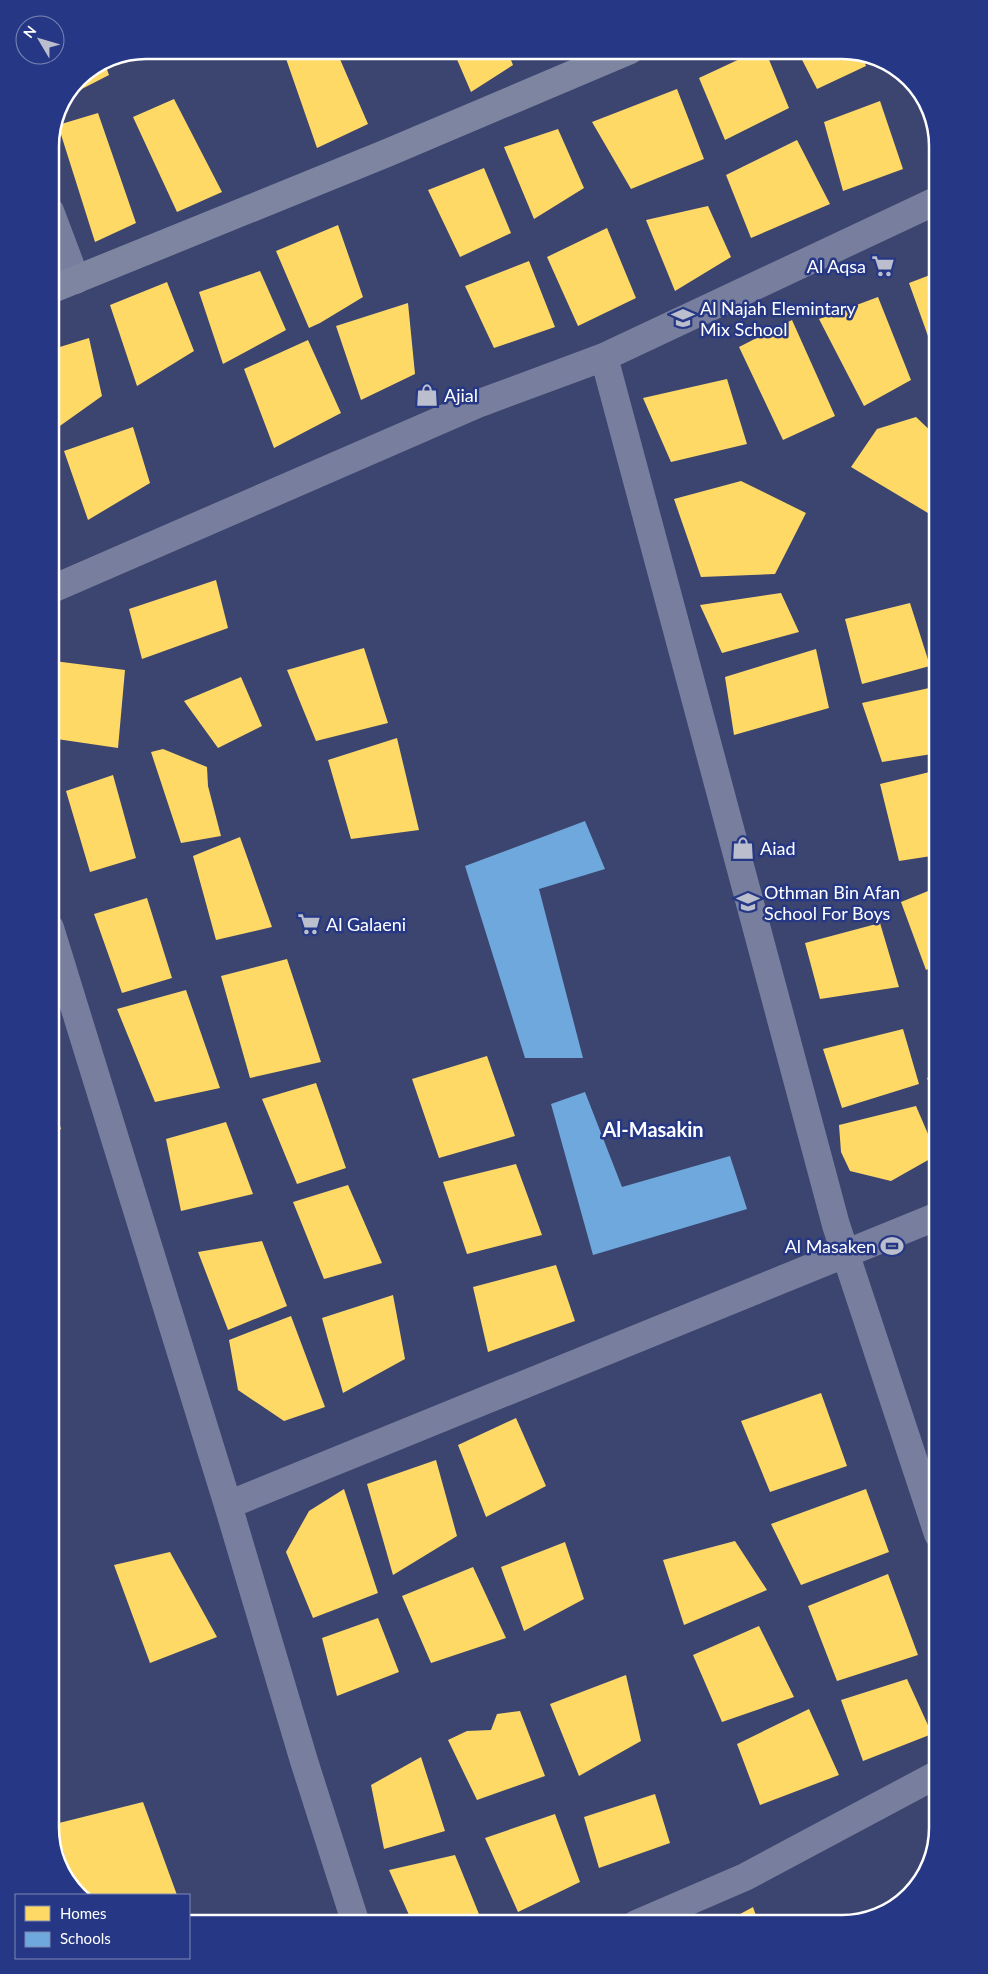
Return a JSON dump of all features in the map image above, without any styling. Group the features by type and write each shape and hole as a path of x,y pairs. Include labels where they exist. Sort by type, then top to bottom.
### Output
{"street":[{"path":"59,287 387,153 609,59"},
{"path":"59,586 480,403 604,357 929,204"},
{"path":"59,235 76,280"},
{"path":"604,357 836,1225 847,1253 929,1506"},
{"path":"59,957 228,1505 304,1761 353,1915"},
{"path":"228,1505 929,1220"},
{"path":"657,1915 745,1877 929,1779"}],"building: Homes":[{"path":"286,59 340,59 368,124 317,148"},
{"path":"457,59 511,59 513,65 471,92"},
{"path":"740,59 769,59 789,108 725,140 699,78"},
{"path":"802,59 848,59 865,62 866,66 817,89"},
{"path":"106,68 109,75 78,91 97,73"},
{"path":"677,89 704,159 631,189 592,122"},
{"path":"174,99 222,192 177,212 133,117"},
{"path":"880,101 903,169 843,191 824,122"},
{"path":"98,113 136,223 95,242 60,132 62,124"},
{"path":"558,129 584,188 534,219 504,147"},
{"path":"797,140 830,204 751,238 726,175"},
{"path":"484,168 511,233 460,257 428,190"},
{"path":"708,206 731,257 675,291 646,220"},
{"path":"338,225 363,297 309,328 276,251"},
{"path":"607,228 636,298 578,326 547,257"},
{"path":"529,261 555,327 494,348 465,286"},
{"path":"260,271 286,330 223,364 199,292"},
{"path":"929,275 929,339 909,283"},
{"path":"167,282 194,351 137,386 110,305"},
{"path":"878,297 911,380 864,406 819,319"},
{"path":"408,303 415,374 361,400 336,326"},
{"path":"792,320 835,416 783,440 739,347"},
{"path":"89,338 102,396 59,427 59,347"},
{"path":"308,340 341,413 274,448 244,369"},
{"path":"727,379 747,444 671,462 643,398"},
{"path":"916,417 929,429 929,514 851,467 877,429"},
{"path":"133,427 150,483 88,520 64,451"},
{"path":"741,481 806,513 775,574 701,577 674,499"},
{"path":"216,580 228,628 142,659 129,609"},
{"path":"781,593 799,632 722,653 700,605"},
{"path":"910,603 929,666 862,684 845,619"},
{"path":"364,648 388,723 316,741 287,670"},
{"path":"816,649 829,708 734,735 725,677"},
{"path":"59,662 125,670 118,748 59,739"},
{"path":"241,677 262,726 218,748 184,701"},
{"path":"929,688 929,754 882,762 862,703"},
{"path":"397,738 419,830 351,839 328,760"},
{"path":"163,749 207,767 208,786 221,836 181,843 151,752"},
{"path":"929,772 929,856 899,861 880,784"},
{"path":"113,775 136,858 90,872 66,791"},
{"path":"240,837 272,927 216,940 193,856"},
{"path":"929,891 929,968 926,970 901,902"},
{"path":"147,898 172,978 122,993 94,914"},
{"path":"880,923 899,987 820,999 805,943"},
{"path":"287,959 321,1062 250,1078 221,976"},
{"path":"186,990 220,1088 155,1102 117,1009"},
{"path":"903,1029 919,1084 842,1108 823,1049"},
{"path":"487,1056 515,1136 439,1158 412,1079"},
{"path":"316,1083 346,1168 297,1184 262,1099"},
{"path":"916,1106 929,1136 929,1160 891,1181 850,1171 841,1152 839,1125"},
{"path":"226,1122 253,1194 181,1211 166,1139"},
{"path":"516,1164 542,1235 467,1254 443,1182"},
{"path":"348,1185 382,1263 324,1279 293,1202"},
{"path":"262,1241 287,1306 228,1330 198,1252"},
{"path":"556,1265 575,1321 488,1352 473,1287"},
{"path":"393,1295 405,1359 343,1393 322,1318"},
{"path":"291,1316 325,1407 284,1421 238,1390 229,1340"},
{"path":"821,1393 847,1466 770,1492 741,1421"},
{"path":"516,1418 546,1486 486,1517 458,1445"},
{"path":"436,1460 457,1536 393,1575 367,1484"},
{"path":"344,1489 378,1593 313,1618 286,1552 309,1511"},
{"path":"866,1489 889,1552 801,1585 771,1524"},
{"path":"735,1541 767,1590 684,1625 663,1560"},
{"path":"565,1542 584,1599 524,1631 501,1567"},
{"path":"170,1552 217,1637 150,1663 114,1565"},
{"path":"473,1567 506,1638 431,1663 402,1596"},
{"path":"888,1574 918,1655 837,1681 808,1606"},
{"path":"378,1618 399,1672 337,1696 322,1638"},
{"path":"759,1626 794,1697 722,1722 693,1655"},
{"path":"626,1675 641,1741 579,1776 550,1704"},
{"path":"907,1679 929,1727 929,1735 863,1761 841,1700"},
{"path":"809,1709 839,1775 760,1805 737,1744"},
{"path":"520,1711 545,1776 477,1800 448,1740 467,1731 491,1730 497,1714"},
{"path":"421,1757 445,1831 384,1849 371,1785"},
{"path":"655,1794 670,1843 599,1868 584,1817"},
{"path":"143,1802 177,1894 89,1894 69,1870 60,1839 59,1823"},
{"path":"555,1814 580,1882 518,1912 485,1838"},
{"path":"455,1855 479,1915 409,1915 389,1870"},
{"path":"753,1907 756,1915 738,1915"}],"building: Schools":[{"path":"585,821 605,869 539,889 583,1058 525,1058 465,866"},
{"path":"585,1092 622,1187 730,1156 747,1209 593,1255 551,1104"}],"place":[{"name":"Al Aqsa","path":"883,266"},
{"name":"Al Najah Elemintary Mix School","path":"683,318"},
{"name":"Ajial","path":"427,395"},
{"name":"Aiad","path":"743,848"},
{"name":"Othman Bin Afan School For Boys","path":"748,902"},
{"name":"Al Galaeni","path":"309,924"},
{"name":"Al Masaken","path":"892,1246"}],"district":[{"name":"Al-Masakin","path":"653,1129"}]}
